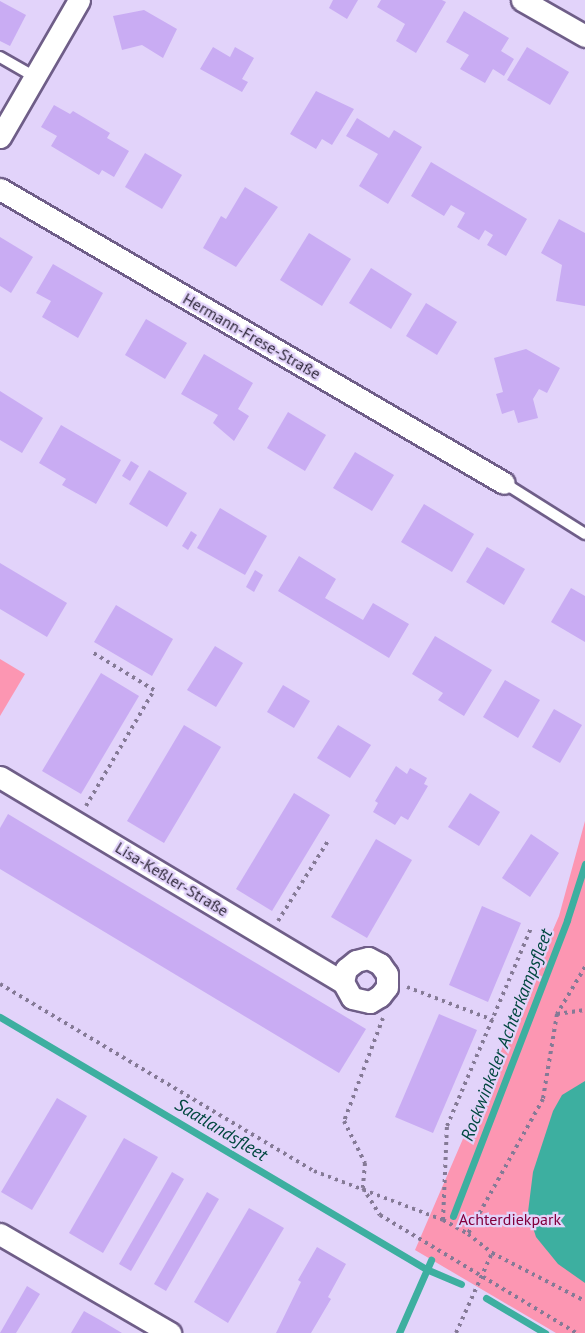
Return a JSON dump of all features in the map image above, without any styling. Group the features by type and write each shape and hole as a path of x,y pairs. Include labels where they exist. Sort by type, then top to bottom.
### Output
{"street":[{"path":"0,137 80,0"},
{"path":"522,0 585,36"},
{"name":"Hermann-Frese-Straße","path":"0,189 504,483"},
{"name":"Lisa-Keßler-Straße","path":"0,777 344,982 352,998 370,1002"},
{"path":"344,982 346,969 356,961 368,958 383,969 387,987 370,1002"},
{"path":"0,1234 170,1333"}],"lane":[{"path":"0,57 35,77"},
{"path":"504,483 585,534"}],"path":[{"path":"76,822 154,690 92,652"},
{"path":"268,937 328,841"},
{"path":"443,1220 447,1126 532,926"},
{"path":"468,1234 543,1099 557,1014 585,968"},
{"path":"387,987 398,983 494,1020"},
{"path":"0,984 314,1171 443,1220 468,1234 492,1253 585,1301"},
{"path":"370,1002 383,1017 344,1121 365,1163 363,1188 380,1215 576,1333"},
{"path":"557,1014 585,1010"},
{"path":"456,1333 492,1253"}],"green space":[{"path":"0,659 25,674 0,716"},
{"name":"Achterdiekpark","path":"585,821 585,1333 556,1333 415,1250 559,916"}],"shaded area":[{"path":"585,1081 585,1283 558,1264 536,1237 528,1212 533,1172 553,1111 562,1095"}],"building":[{"path":"333,0 358,0 347,19 329,8"},
{"path":"381,0 442,0 446,2 416,53 396,41 405,24 377,7"},
{"path":"0,1 26,15 10,46 0,41"},
{"path":"144,10 177,29 163,58 142,45 122,50 113,16"},
{"path":"464,11 509,38 501,51 514,59 504,76 493,69 485,83 460,69 469,55 446,42"},
{"path":"213,47 230,57 235,47 254,58 242,79 248,82 242,92 200,69"},
{"path":"527,47 569,72 550,105 507,80"},
{"path":"316,91 354,109 332,145 322,139 316,149 290,134"},
{"path":"54,105 70,114 73,111 110,133 107,138 129,151 114,177 102,170 99,175 51,146 57,136 41,127"},
{"path":"357,118 389,138 394,130 422,147 388,204 359,186 378,154 346,136"},
{"path":"145,153 182,175 162,209 125,187"},
{"path":"431,162 527,219 506,256 487,245 493,235 485,230 479,240 457,227 465,213 451,205 444,216 411,196"},
{"path":"245,187 278,207 236,267 203,248 221,216 226,219"},
{"path":"559,219 585,233 585,306 556,301 562,265 541,253"},
{"path":"309,233 351,259 322,306 280,280"},
{"path":"0,237 33,257 11,293 0,286"},
{"path":"53,264 103,293 78,338 42,317 51,301 36,293"},
{"path":"371,268 412,294 391,329 349,303"},
{"path":"426,303 457,322 437,355 406,336"},
{"path":"146,319 187,343 165,379 125,355"},
{"path":"526,349 560,368 547,393 539,389 533,399 538,418 518,423 514,410 502,414 496,394 503,392 494,358"},
{"path":"204,354 253,383 238,409 249,416 234,441 213,423 218,415 181,394"},
{"path":"0,391 43,418 22,453 0,440"},
{"path":"288,412 326,435 305,471 267,448"},
{"path":"61,425 121,460 96,504 62,485 66,479 39,463"},
{"path":"355,452 394,475 372,511 333,488"},
{"path":"131,461 139,466 130,481 122,476"},
{"path":"149,470 187,493 167,527 129,504"},
{"path":"424,504 474,534 452,572 401,542"},
{"path":"220,508 267,536 245,575 197,548"},
{"path":"191,531 197,535 188,550 182,546"},
{"path":"487,547 525,569 504,605 466,582"},
{"path":"299,556 336,579 325,598 363,620 373,603 409,624 389,658 278,591"},
{"path":"0,563 67,603 47,637 0,609"},
{"path":"255,570 263,575 254,592 246,587"},
{"path":"571,588 585,596 585,642 551,622"},
{"path":"116,605 173,639 152,676 94,642"},
{"path":"435,636 492,670 464,716 438,700 443,693 412,674"},
{"path":"215,646 243,663 216,707 187,690"},
{"path":"101,673 139,696 81,794 42,771"},
{"path":"505,680 540,700 518,738 483,717"},
{"path":"283,685 310,701 294,728 267,712"},
{"path":"554,709 582,725 560,763 532,747"},
{"path":"184,725 221,747 164,843 127,821"},
{"path":"338,725 371,745 350,778 317,758"},
{"path":"396,766 407,774 410,768 427,778 424,784 428,786 408,820 401,816 395,825 373,812 378,803 375,801"},
{"path":"294,793 330,815 272,911 236,889"},
{"path":"470,793 500,812 479,846 448,827"},
{"path":"8,814 366,1029 339,1073 0,869 0,828"},
{"path":"531,834 559,853 530,897 502,878"},
{"path":"376,839 412,860 367,938 331,917"},
{"path":"482,906 521,923 488,1002 449,985"},
{"path":"439,1014 477,1030 433,1133 395,1117"},
{"path":"57,1098 87,1116 32,1210 1,1192"},
{"path":"124,1138 158,1157 103,1253 69,1233"},
{"path":"172,1172 184,1179 131,1271 119,1264"},
{"path":"207,1192 219,1199 166,1291 154,1284"},
{"path":"249,1208 284,1228 228,1323 194,1302"},
{"path":"317,1247 346,1264 328,1297 331,1299 311,1333 276,1333 301,1282 298,1280"},
{"path":"27,1286 40,1294 16,1333 0,1333"},
{"path":"84,1311 100,1320 122,1333 71,1333"}],"waterway":[{"name":"Rockwinkeler Achterkampsfleet","path":"453,1216 567,920 585,864"},
{"name":"Saatlandsfleet","path":"0,1017 426,1269 461,1284"},
{"name":"Rockwinkeler Achterkampsfleet","path":"399,1333 431,1260"},
{"path":"486,1298 545,1333"}]}
